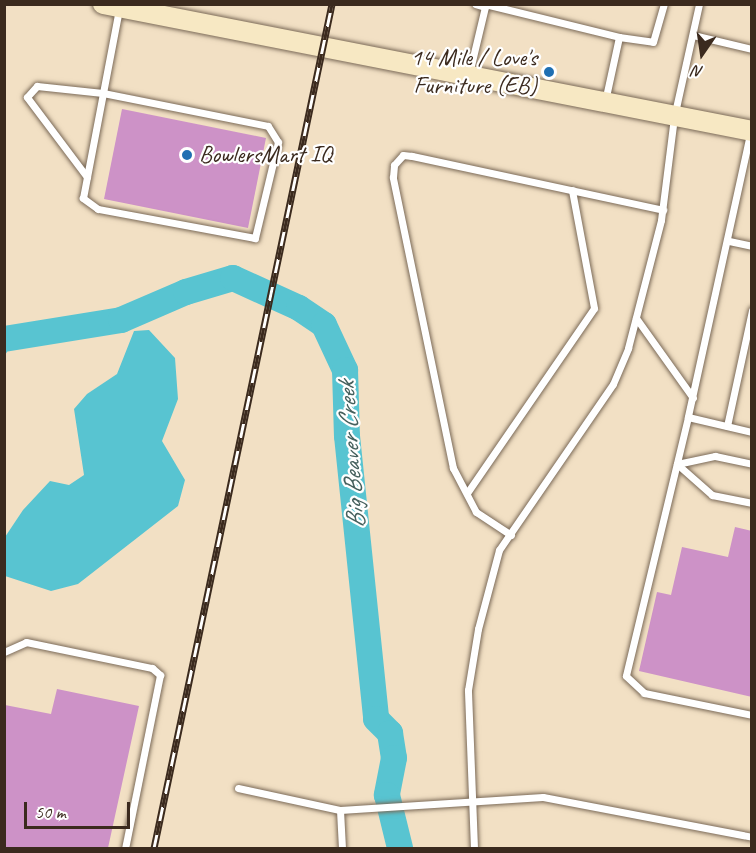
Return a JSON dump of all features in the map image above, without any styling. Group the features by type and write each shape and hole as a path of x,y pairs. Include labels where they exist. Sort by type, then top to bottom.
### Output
{"main road":[{"path":"111,6 751,131"}],"lane":[{"path":"475,4 620,37 653,42 664,4"},
{"path":"474,849 468,690 478,629 499,550 613,384 636,318 663,210 674,117 699,4"},
{"path":"87,177 27,97 37,86 103,93 268,126 278,142 255,238 98,209 83,198 87,177 103,93 111,6"},
{"path":"469,77 485,6"},
{"path":"693,35 752,49"},
{"path":"605,104 620,37"},
{"path":"751,131 729,241 693,398 626,676 644,693 752,715"},
{"path":"511,535 476,512 453,468 393,177 394,165 403,155 412,156 663,210"},
{"path":"467,493 594,308 572,190"},
{"path":"729,241 752,246"},
{"path":"727,426 752,310"},
{"path":"636,318 693,398"},
{"path":"688,417 752,432"},
{"path":"677,464 715,456 752,464"},
{"path":"677,464 712,495 752,503"},
{"path":"4,652 26,642 152,668 160,675 125,849"},
{"path":"238,788 340,810 524,797 562,799 752,837"},
{"path":"340,810 342,849"}],"water":[{"path":"149,330 175,358 178,399 162,441 185,480 178,506 78,584 51,591 5,576 5,537 23,510 50,481 69,485 84,475 74,409 87,394 117,374 134,331"}],"building":[{"path":"122,109 266,138 248,228 104,199"},
{"path":"735,527 752,531 752,697 639,671 657,592 671,595 682,547 728,557"},
{"path":"57,689 139,706 108,848 4,848 5,705 51,714"}],"waterway":[{"name":"Big Beaver Creek","path":"4,339 121,320 186,292 233,278 299,308 324,325 345,370 347,436 376,719 390,733 394,758 387,795 400,848"},
{"path":"4,351 9,341"}],"railway":[{"path":"154,848 332,4"}],"place":[{"name":"14 Mile / Love's Furniture (EB)","path":"549,72"},
{"name":"BowlersMart IQ","path":"187,155"}]}
